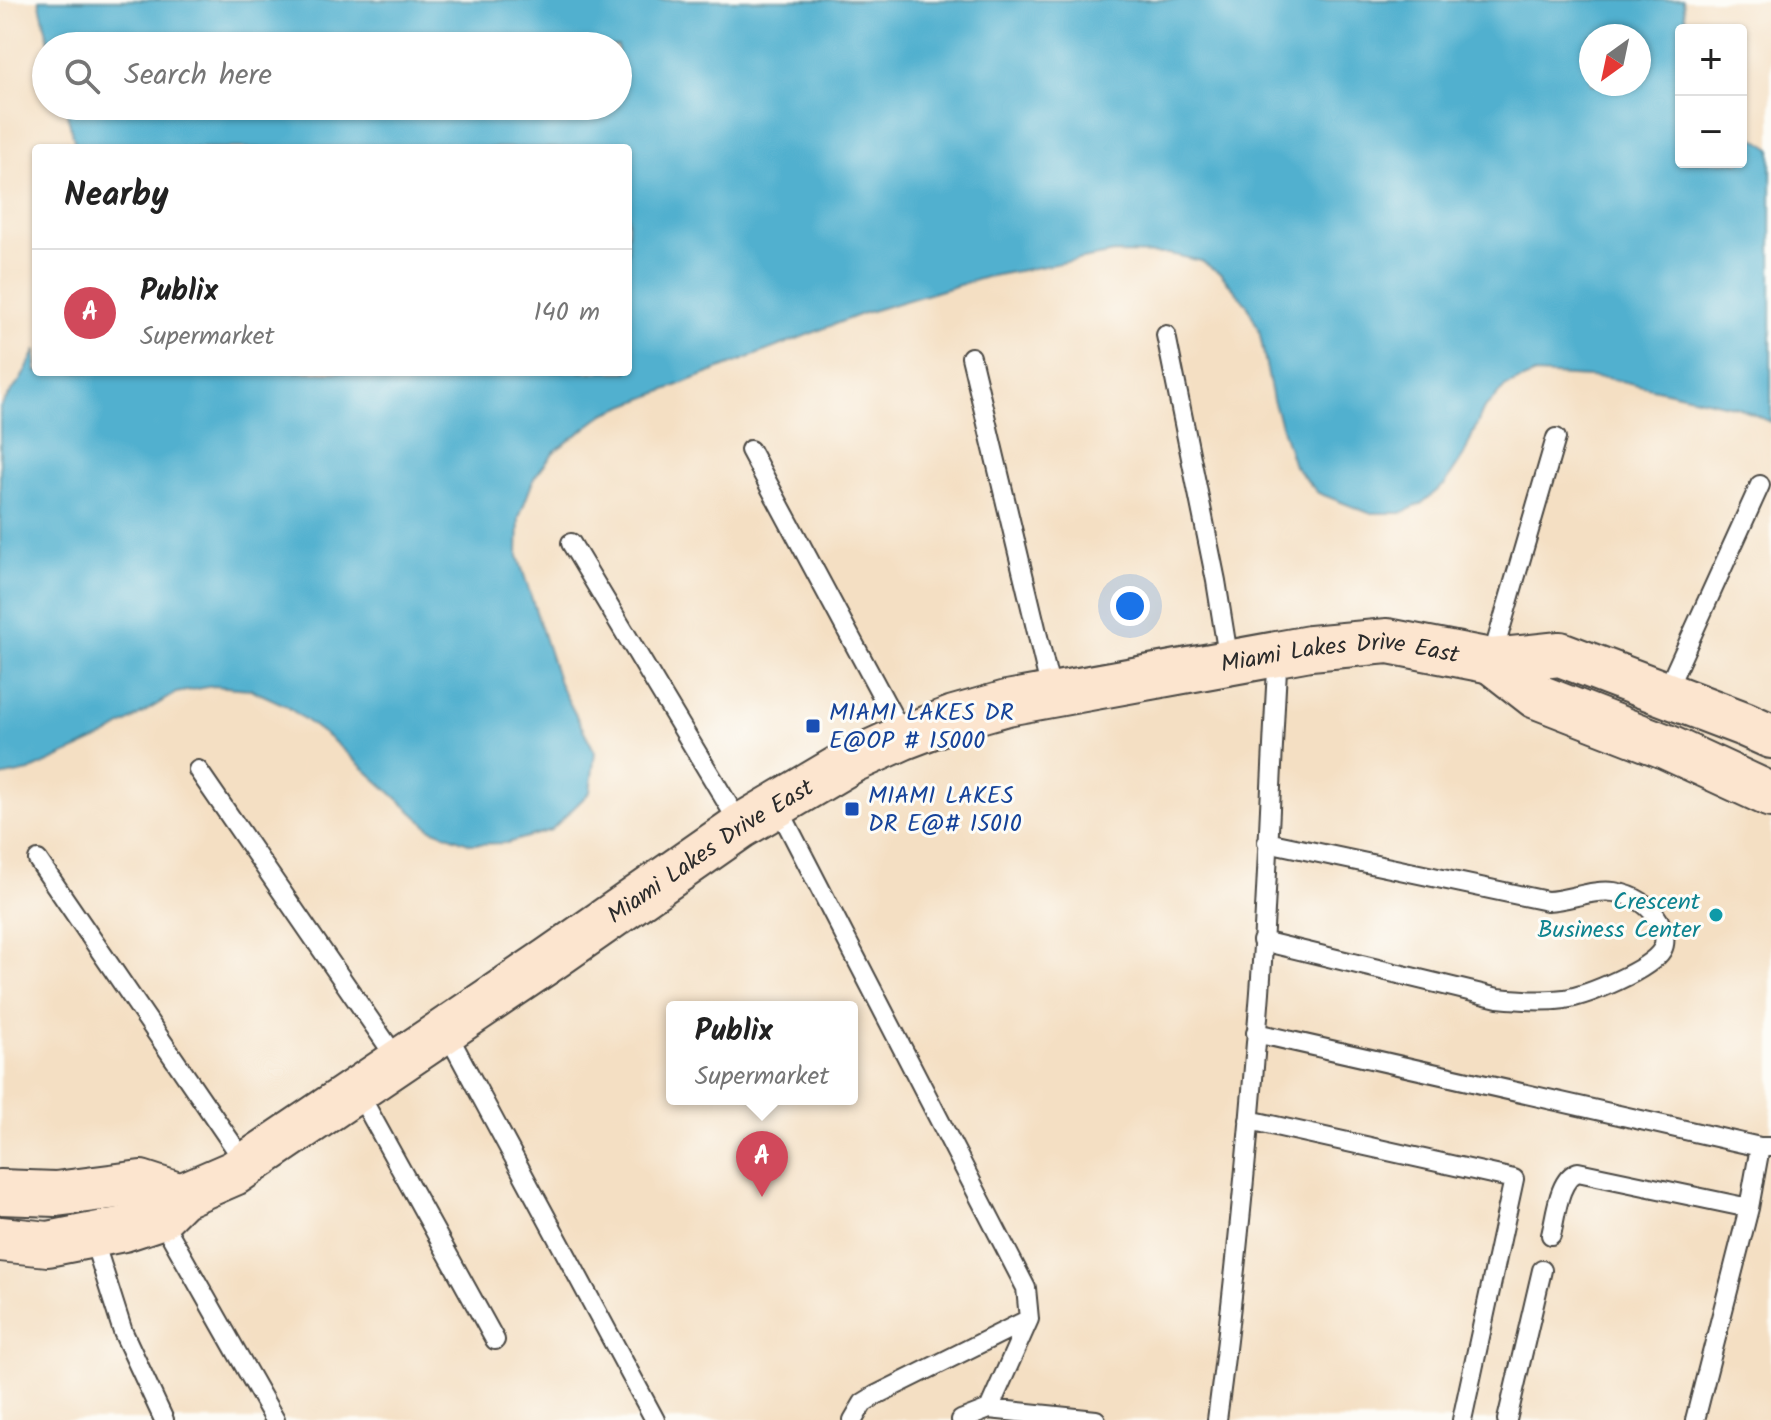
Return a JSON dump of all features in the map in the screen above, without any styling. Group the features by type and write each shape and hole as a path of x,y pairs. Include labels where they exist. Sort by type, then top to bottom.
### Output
{"main road":[{"name":"Miami Lakes Drive East","path":"0,1239 48,1244 124,1229 234,1173 759,815 851,761 954,718 1007,703 1278,653 1388,641 1491,661 1560,654 1771,736"},
{"name":"Miami Lakes Drive East","path":"1491,661 1536,696 1667,747 1771,795"},
{"path":"0,1192 56,1194 141,1183 170,1206"}],"lane":[{"path":"1166,335 1216,581 1229,662"},
{"path":"971,357 1052,695"},
{"path":"1491,661 1556,438"},
{"path":"750,450 904,737"},
{"path":"1665,694 1760,485"},
{"path":"571,543 759,815 1026,1288 1029,1319 989,1409"},
{"path":"1217,1420 1256,1033 1278,653"},
{"path":"198,770 399,1062"},
{"path":"1262,941 1498,998 1532,1001 1565,999 1593,991 1654,959 1665,941 1657,918 1639,900 1626,895 1598,892 1561,901 1547,901 1267,842"},
{"path":"38,860 246,1164"},
{"path":"446,1031 655,1420"},
{"path":"1256,1033 1766,1147 1695,1420"},
{"path":"357,1090 495,1340"},
{"path":"1249,1120 1514,1179 1462,1420"},
{"path":"1551,1235 1564,1183 1570,1175 1578,1172 1749,1208"},
{"path":"170,1206 275,1420"},
{"path":"92,1235 123,1332 164,1420"},
{"path":"1507,1420 1542,1270"},
{"path":"853,1420 863,1403 876,1395 1029,1319"},
{"path":"961,1420 989,1409 1096,1420"}],"water":[{"path":"39,0 1683,0 1686,24 1675,24 1675,168 1747,168 1747,133 1771,149 1771,422 1737,407 1607,378 1535,374 1506,386 1483,410 1464,455 1445,484 1421,504 1401,513 1369,513 1318,493 1294,466 1273,400 1259,330 1247,305 1221,274 1201,261 1170,254 1114,253 986,277 861,314 604,414 554,452 534,478 519,518 518,556 559,683 595,752 590,792 551,830 507,843 471,844 431,829 331,739 285,705 250,689 213,686 176,693 105,736 29,771 0,777 0,407 32,358 32,376 632,376 632,144 75,144 69,120 632,120 632,32 47,32"}],"place":[{"name":"MIAMI LAKES DR E@OP # 15000","path":"813,726"},
{"name":"MIAMI LAKES DR E@# 15010","path":"852,809"},
{"name":"Crescent Business Center","path":"1716,915"},
{"name":"Publix","path":"762,1197"}]}
